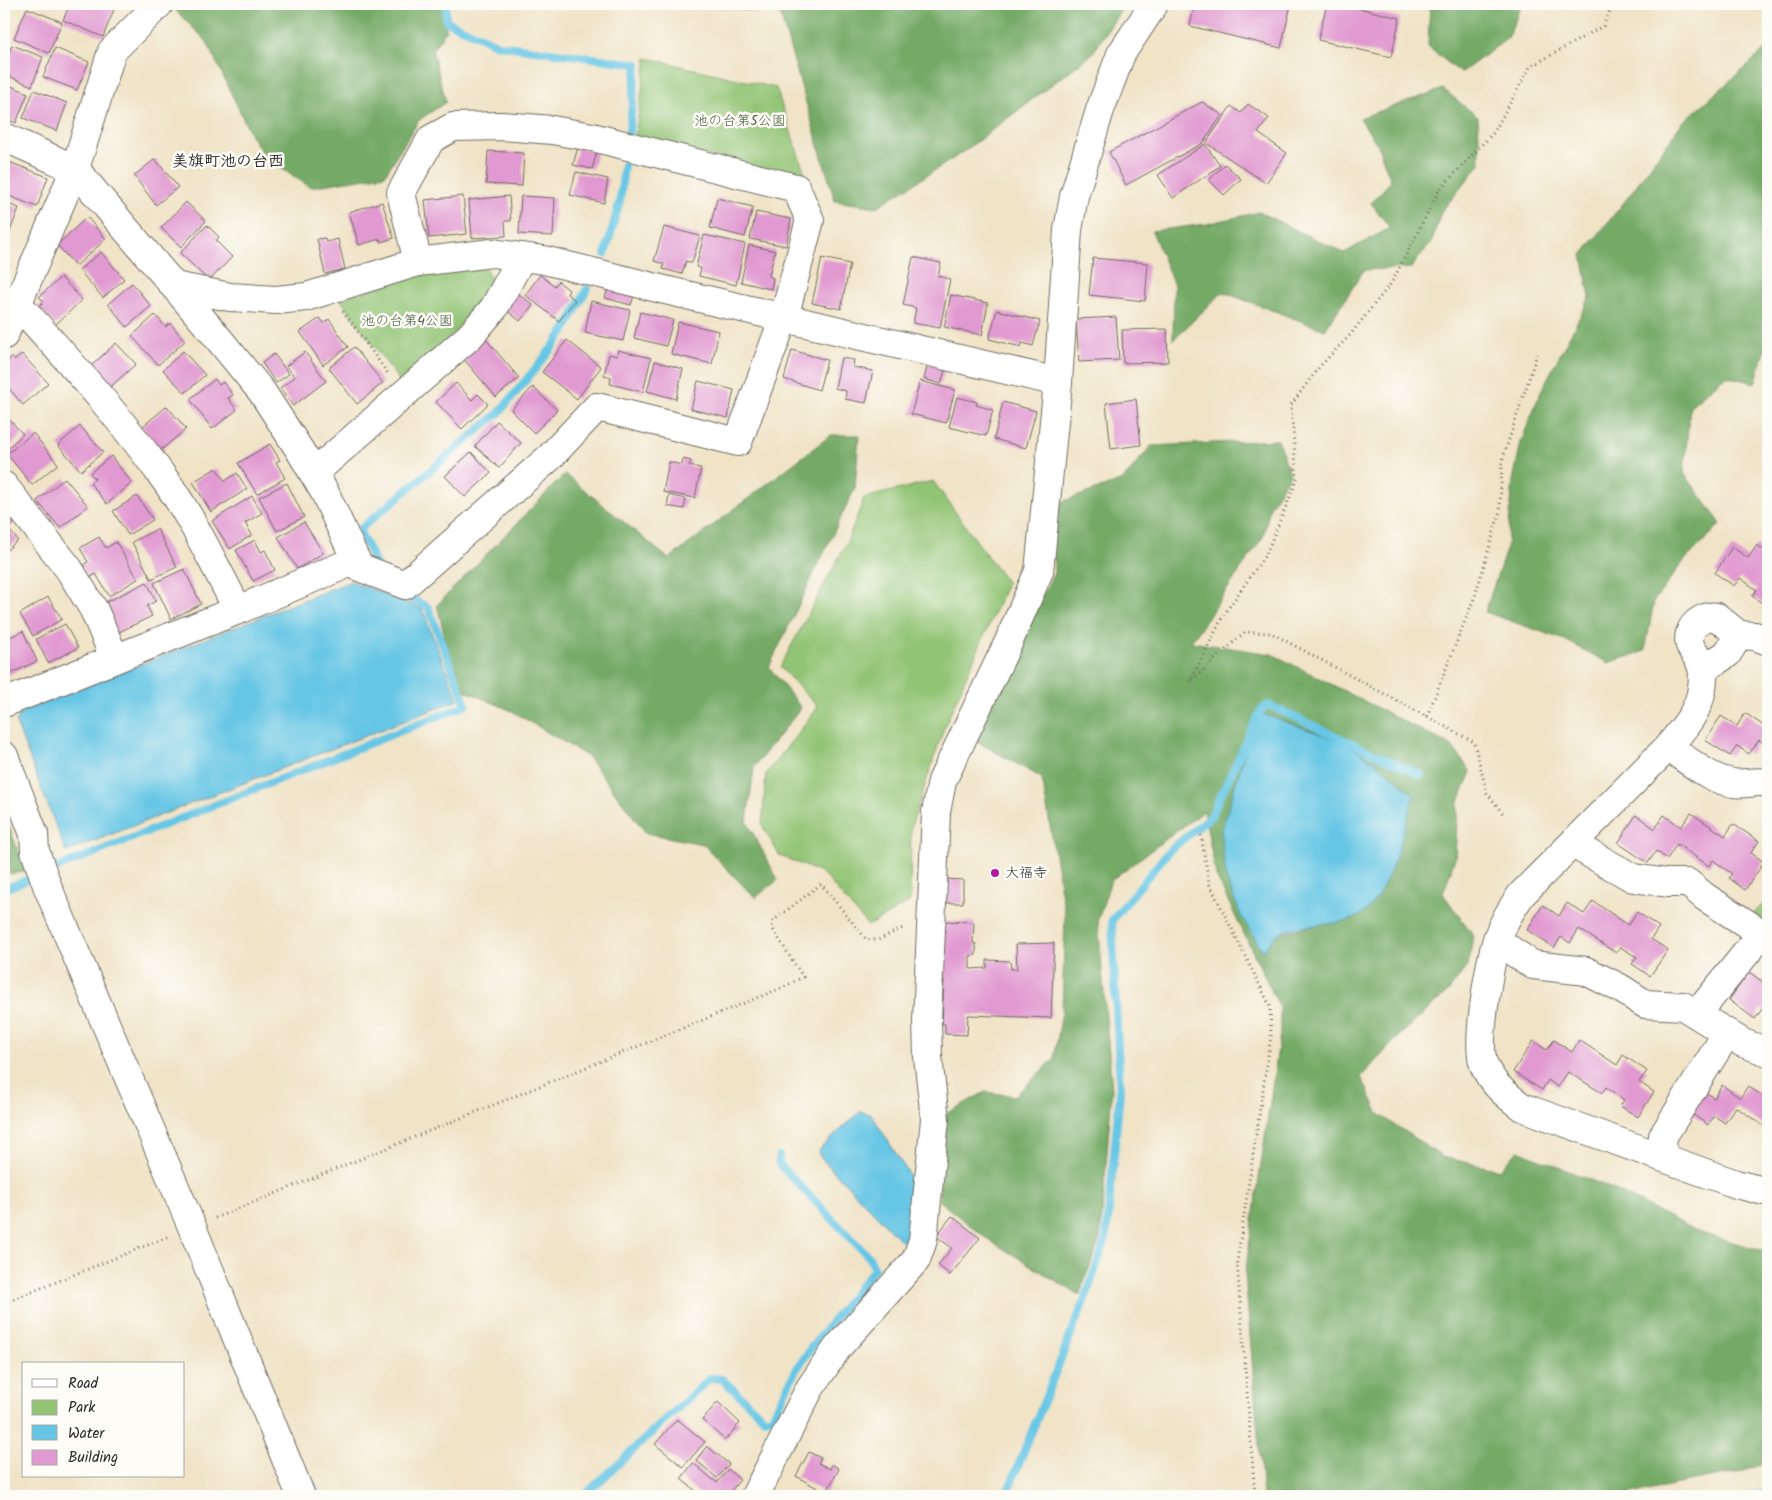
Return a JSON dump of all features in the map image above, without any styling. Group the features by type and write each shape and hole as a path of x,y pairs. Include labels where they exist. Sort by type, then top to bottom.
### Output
{"street":[{"path":"4,335 75,169 112,51 159,4"},
{"path":"766,1493 810,1388 838,1347 916,1260 923,1240 935,1119 928,1057 927,1021 936,812 942,781 1009,642 1039,572 1058,382 1068,230 1074,196 1100,110 1121,54 1154,4"},
{"path":"4,137 75,169 262,392 314,473 358,563 405,585 550,457 597,407 738,442 784,317 810,220 796,188 592,137 552,130 502,126 453,127 431,139 402,193 418,262"},
{"path":"174,286 230,297 276,300 306,297 418,262 492,254 522,257 544,260 1058,382"},
{"path":"314,473 404,396 470,336 494,308 522,257"},
{"path":"17,303 101,398 168,484 186,512 238,610"},
{"path":"4,486 35,523 69,569 94,610 115,659"},
{"path":"4,703 358,563"},
{"path":"1768,641 1755,636 1739,634 1717,617 1707,617 1696,623 1689,639 1690,646 1702,665 1703,673 1697,708 1668,747 1520,895 1509,912 1497,941 1480,1039 1483,1064 1492,1080 1504,1094 1522,1107 1736,1184 1768,1192"},
{"path":"1703,673 1708,666 1727,654 1739,634"},
{"path":"1668,747 1710,775 1725,782 1746,784 1760,781 1768,783"},
{"path":"4,756 34,834 35,851 48,888 192,1227 301,1496"},
{"path":"1573,844 1633,878 1668,883 1688,883 1705,898 1767,936"},
{"path":"1696,1014 1756,941 1767,936"},
{"path":"1497,941 1533,965 1586,971 1620,988 1645,1004 1683,1006 1743,1043 1768,1052"},
{"path":"1661,1156 1663,1136 1727,1034"}],"path":[{"path":"1504,814 1487,793 1474,742 1270,633 1245,632 1190,682 1224,616 1266,554 1297,480 1291,405 1320,366 1350,335 1392,282 1440,189 1494,132 1530,67 1603,26 1613,4"},
{"path":"328,290 404,396"},
{"path":"1427,716 1475,596 1500,512 1502,461 1536,354"},
{"path":"1201,836 1209,883 1270,1006 1272,1018 1271,1036 1237,1262 1255,1496"},
{"path":"4,1304 790,983 802,976 772,928 773,921 821,884 866,939 872,941 878,940 932,914"}],"green space":[{"path":"182,4 444,4 446,31 432,50 446,102 419,120 385,175 310,187 267,159 252,137 207,42 176,11"},
{"path":"697,4 1125,4 1092,54 962,153 877,207 835,201 780,14"},
{"path":"1430,4 1522,4 1508,38 1461,73 1428,47"},
{"path":"1765,50 1768,50 1768,342 1755,383 1726,376 1690,406 1684,473 1721,524 1684,561 1654,601 1645,651 1608,663 1565,640 1485,612 1507,547 1513,481 1521,442 1541,391 1590,297 1582,255 1625,201 1682,123"},
{"name":"池の台第5公園","path":"647,58 776,88 807,180 635,137"},
{"path":"1443,89 1478,117 1480,164 1441,212 1432,241 1411,268 1364,270 1325,330 1223,292 1173,340 1174,285 1152,231 1207,224 1259,212 1344,253 1390,228 1371,203 1391,181 1378,146 1360,118"},
{"name":"池の台第4公園","path":"484,265 494,286 453,334 401,383 340,299 428,271"},
{"path":"831,435 859,435 855,488 769,667 801,708 754,767 747,822 778,880 755,898 703,844 646,833 587,756 512,711 457,687 437,605 565,474 669,559"},
{"path":"1278,440 1290,474 1270,507 1263,537 1191,642 1272,654 1452,746 1471,772 1458,803 1455,858 1443,894 1474,936 1467,966 1449,991 1399,1036 1361,1077 1379,1114 1442,1157 1500,1170 1518,1150 1617,1191 1701,1233 1768,1252 1768,1461 1736,1473 1646,1490 1627,1496 1263,1496 1245,1274 1280,1034 1280,1008 1216,876 1204,811 1111,880 1098,920 1112,1090 1100,1239 1079,1295 986,1238 939,1201 944,1115 985,1092 1015,1096 1054,1059 1062,1012 1065,915 1042,778 969,737 1054,573 1053,505 1123,480 1151,446","holes":["1257,712 1346,743 1346,921 1315,925 1278,934"]},
{"path":"933,481 1007,583 944,728 911,827 910,902 868,926 823,874 779,855 762,825 766,774 818,707 780,667 847,542 864,498"},
{"path":"4,815 27,872 4,874"},
{"path":"1768,900 1768,929 1748,918"}],"water":[{"path":"351,581 422,609 458,700 66,852 16,723 21,712"},
{"path":"1257,712 1346,743 1382,767 1414,795 1390,872 1375,900 1366,911 1358,917 1336,923 1287,930 1278,934 1263,951 1241,916 1226,878 1221,833"},
{"path":"860,1112 871,1114 915,1184 912,1235 906,1240 901,1241 820,1157 819,1152 821,1148"}],"building":[{"path":"70,4 106,4 115,7 103,37 63,20"},
{"path":"1195,4 1291,4 1281,48 1190,26"},
{"path":"1327,4 1341,4 1400,18 1391,57 1318,40"},
{"path":"27,8 62,22 49,53 14,38"},
{"path":"12,45 43,57 32,86 4,74 4,65"},
{"path":"55,48 89,62 77,90 43,77"},
{"path":"4,83 28,93 16,123 4,118"},
{"path":"34,90 67,103 57,131 23,118"},
{"path":"1202,102 1222,115 1203,143 1126,185 1109,152"},
{"path":"1248,104 1269,118 1258,133 1287,153 1266,183 1206,143 1231,106 1241,113"},
{"path":"1205,144 1220,166 1173,198 1158,175"},
{"path":"578,147 597,152 592,169 573,165"},
{"path":"488,151 524,153 522,186 486,184"},
{"path":"155,159 178,187 156,205 134,176"},
{"path":"9,162 48,177 37,207 4,194 4,176"},
{"path":"1225,164 1241,179 1224,195 1209,180"},
{"path":"576,172 608,179 604,203 570,195"},
{"path":"463,196 467,234 429,238 425,200"},
{"path":"509,196 511,221 505,221 506,236 472,238 469,200"},
{"path":"521,196 555,198 553,236 519,234"},
{"path":"717,198 753,207 745,237 710,228"},
{"path":"4,202 19,208 4,247"},
{"path":"186,202 206,221 181,247 161,228"},
{"path":"382,202 394,238 381,242 380,239 359,245 349,212"},
{"path":"756,212 791,219 786,246 750,239"},
{"path":"87,217 106,239 76,266 57,245"},
{"path":"207,225 219,237 216,241 232,257 209,281 180,253"},
{"path":"664,227 700,236 692,263 686,261 682,274 663,269 664,264 654,261"},
{"path":"704,235 745,244 736,285 699,276 701,268 696,267"},
{"path":"325,238 326,242 338,239 345,269 325,274 317,239"},
{"path":"749,245 775,251 769,276 773,278 771,289 741,282"},
{"path":"101,252 124,279 103,298 79,270"},
{"path":"913,257 941,263 938,276 950,279 940,328 913,323 916,308 903,305"},
{"path":"822,258 850,264 841,309 812,303"},
{"path":"1093,258 1148,263 1145,301 1089,295"},
{"path":"540,275 555,286 558,281 569,290 567,294 575,300 559,321 525,295"},
{"path":"61,277 82,300 55,325 38,307 44,301 39,297"},
{"path":"610,282 636,289 631,305 605,298"},
{"path":"132,283 151,306 127,327 108,304"},
{"path":"516,292 533,305 520,321 504,308"},
{"path":"951,295 988,303 982,335 944,327"},
{"path":"591,301 630,310 623,341 585,333"},
{"path":"997,310 1040,321 1033,346 1022,343 1021,347 989,339"},
{"path":"640,312 673,320 666,346 634,338"},
{"path":"155,315 166,327 170,323 185,341 158,365 132,336"},
{"path":"1116,317 1119,360 1079,362 1076,319"},
{"path":"320,318 324,323 329,319 348,347 323,365 300,332"},
{"path":"678,322 719,331 712,364 671,354"},
{"path":"1167,329 1168,362 1123,363 1122,330"},
{"path":"485,338 519,378 496,397 462,357"},
{"path":"567,340 601,367 577,399 542,372"},
{"path":"116,343 136,364 109,388 90,367"},
{"path":"354,347 383,383 357,404 329,368"},
{"path":"618,350 651,358 643,392 610,384 611,377 604,375 609,354 617,356"},
{"path":"792,350 827,360 819,390 784,379"},
{"path":"183,351 205,375 185,393 163,370"},
{"path":"305,352 326,381 293,406 280,388 295,377 286,366"},
{"path":"22,354 48,383 23,405 4,383 4,365 12,357 15,360"},
{"path":"274,354 289,374 276,383 262,363"},
{"path":"841,358 854,360 853,367 873,371 866,403 845,399 846,391 835,388"},
{"path":"655,361 683,369 676,399 647,391"},
{"path":"928,363 946,367 941,384 924,379"},
{"path":"215,379 219,385 223,382 233,395 228,398 237,410 212,429 190,399"},
{"path":"698,381 734,390 728,418 691,409"},
{"path":"920,381 955,390 946,423 911,414"},
{"path":"456,383 472,400 478,394 488,404 462,429 436,402"},
{"path":"533,387 557,410 534,433 511,410"},
{"path":"957,397 977,402 976,405 993,410 986,436 949,427"},
{"path":"1136,399 1141,445 1111,449 1106,403"},
{"path":"1003,402 1036,411 1026,448 994,439"},
{"path":"167,406 186,429 161,450 142,427"},
{"path":"4,414 23,434 4,452"},
{"path":"497,421 521,443 499,468 475,446"},
{"path":"80,426 103,452 81,471 58,445"},
{"path":"33,433 58,464 32,485 7,454"},
{"path":"270,444 280,460 276,462 285,478 257,494 238,463"},
{"path":"471,452 491,473 465,497 445,476"},
{"path":"111,456 132,483 107,504 90,483 95,479 90,473"},
{"path":"683,459 691,461 689,466 701,468 695,498 663,492 669,462 682,465"},
{"path":"216,468 225,481 237,473 247,489 211,512 193,482"},
{"path":"65,478 88,506 60,528 37,501"},
{"path":"287,483 304,517 277,531 259,497"},
{"path":"669,495 686,499 684,509 667,506"},
{"path":"137,496 153,520 128,535 113,511"},
{"path":"252,496 262,513 245,523 252,535 230,549 212,521"},
{"path":"4,503 19,519 6,530 4,528"},
{"path":"304,522 323,553 297,569 278,537"},
{"path":"157,529 177,567 151,579 132,542"},
{"path":"9,530 18,540 4,553 4,532"},
{"path":"99,537 106,548 116,542 138,579 109,596 96,574 89,578 81,566 88,562 80,548"},
{"path":"255,540 261,552 265,550 275,570 253,581 236,550"},
{"path":"1757,545 1768,553 1768,607 1752,596 1757,590 1740,578 1734,586 1715,573 1732,547 1748,558"},
{"path":"184,569 201,604 171,619 154,583"},
{"path":"147,582 156,601 147,606 152,616 115,634 100,605"},
{"path":"48,597 62,619 33,636 20,614"},
{"path":"65,624 78,648 48,663 36,639"},
{"path":"23,631 37,661 4,677 4,640"},
{"path":"1745,713 1764,726 1768,719 1768,746 1759,740 1749,754 1737,746 1730,756 1705,740 1721,716 1737,726"},
{"path":"1691,813 1725,836 1733,824 1759,841 1751,853 1764,862 1745,890 1729,878 1732,874 1713,860 1709,866 1677,844 1667,859 1656,851 1648,863 1618,843 1636,815 1655,829 1664,815 1681,827"},
{"path":"945,879 963,880 963,903 945,903"},
{"path":"1593,901 1628,925 1637,912 1659,927 1651,939 1668,950 1650,976 1632,964 1637,957 1620,947 1616,953 1579,929 1570,943 1561,937 1554,948 1527,930 1543,905 1559,916 1567,903 1584,914"},
{"path":"943,921 974,922 973,943 976,944 976,955 970,956 970,969 987,968 987,960 1010,961 1011,969 1017,969 1016,944 1054,943 1051,1018 968,1015 967,1035 945,1034 945,1024 942,1024 944,980 941,980"},
{"path":"1749,972 1763,982 1768,975 1768,1014 1762,1009 1755,1019 1729,1000"},
{"path":"1554,1040 1572,1052 1579,1040 1617,1065 1623,1055 1647,1071 1639,1082 1654,1092 1638,1117 1620,1106 1624,1100 1606,1087 1602,1093 1568,1072 1558,1087 1548,1080 1542,1090 1513,1072 1533,1041 1547,1050"},
{"path":"1722,1085 1740,1098 1748,1086 1768,1100 1768,1129 1736,1107 1725,1123 1714,1116 1708,1125 1688,1111 1703,1090 1714,1098"},
{"path":"952,1216 980,1238 950,1275 938,1265 952,1248 936,1236"},
{"path":"718,1402 740,1423 725,1440 702,1420"},
{"path":"677,1419 705,1442 683,1467 655,1444"},
{"path":"707,1446 729,1464 717,1478 696,1460"},
{"path":"809,1452 821,1458 818,1463 830,1469 832,1464 839,1469 826,1493 796,1476"},
{"path":"693,1463 717,1483 728,1469 740,1480 730,1492 734,1495 702,1496 681,1479"}],"waterway":[{"path":"446,4 446,21 498,45 637,64 629,132"},
{"path":"605,254 620,201 624,165"},
{"path":"377,566 359,530 500,412 565,330 587,289"},
{"path":"4,889 466,705 428,607 401,594"},
{"path":"1006,1496 1087,1294 1106,1238 1120,1092 1112,920 1169,851 1211,816 1261,710 1268,705 1421,775"},
{"path":"584,1496 710,1378 722,1379 765,1419 772,1417 796,1370 811,1348 874,1269 870,1258 779,1164 779,1156"},
{"path":"312,1484 316,1496"},
{"path":"1751,1496 1768,1491"}],"place":[{"name":"大福寺","path":"995,873"}],"district":[{"name":"美旗町池の台西","path":"228,161"}]}
